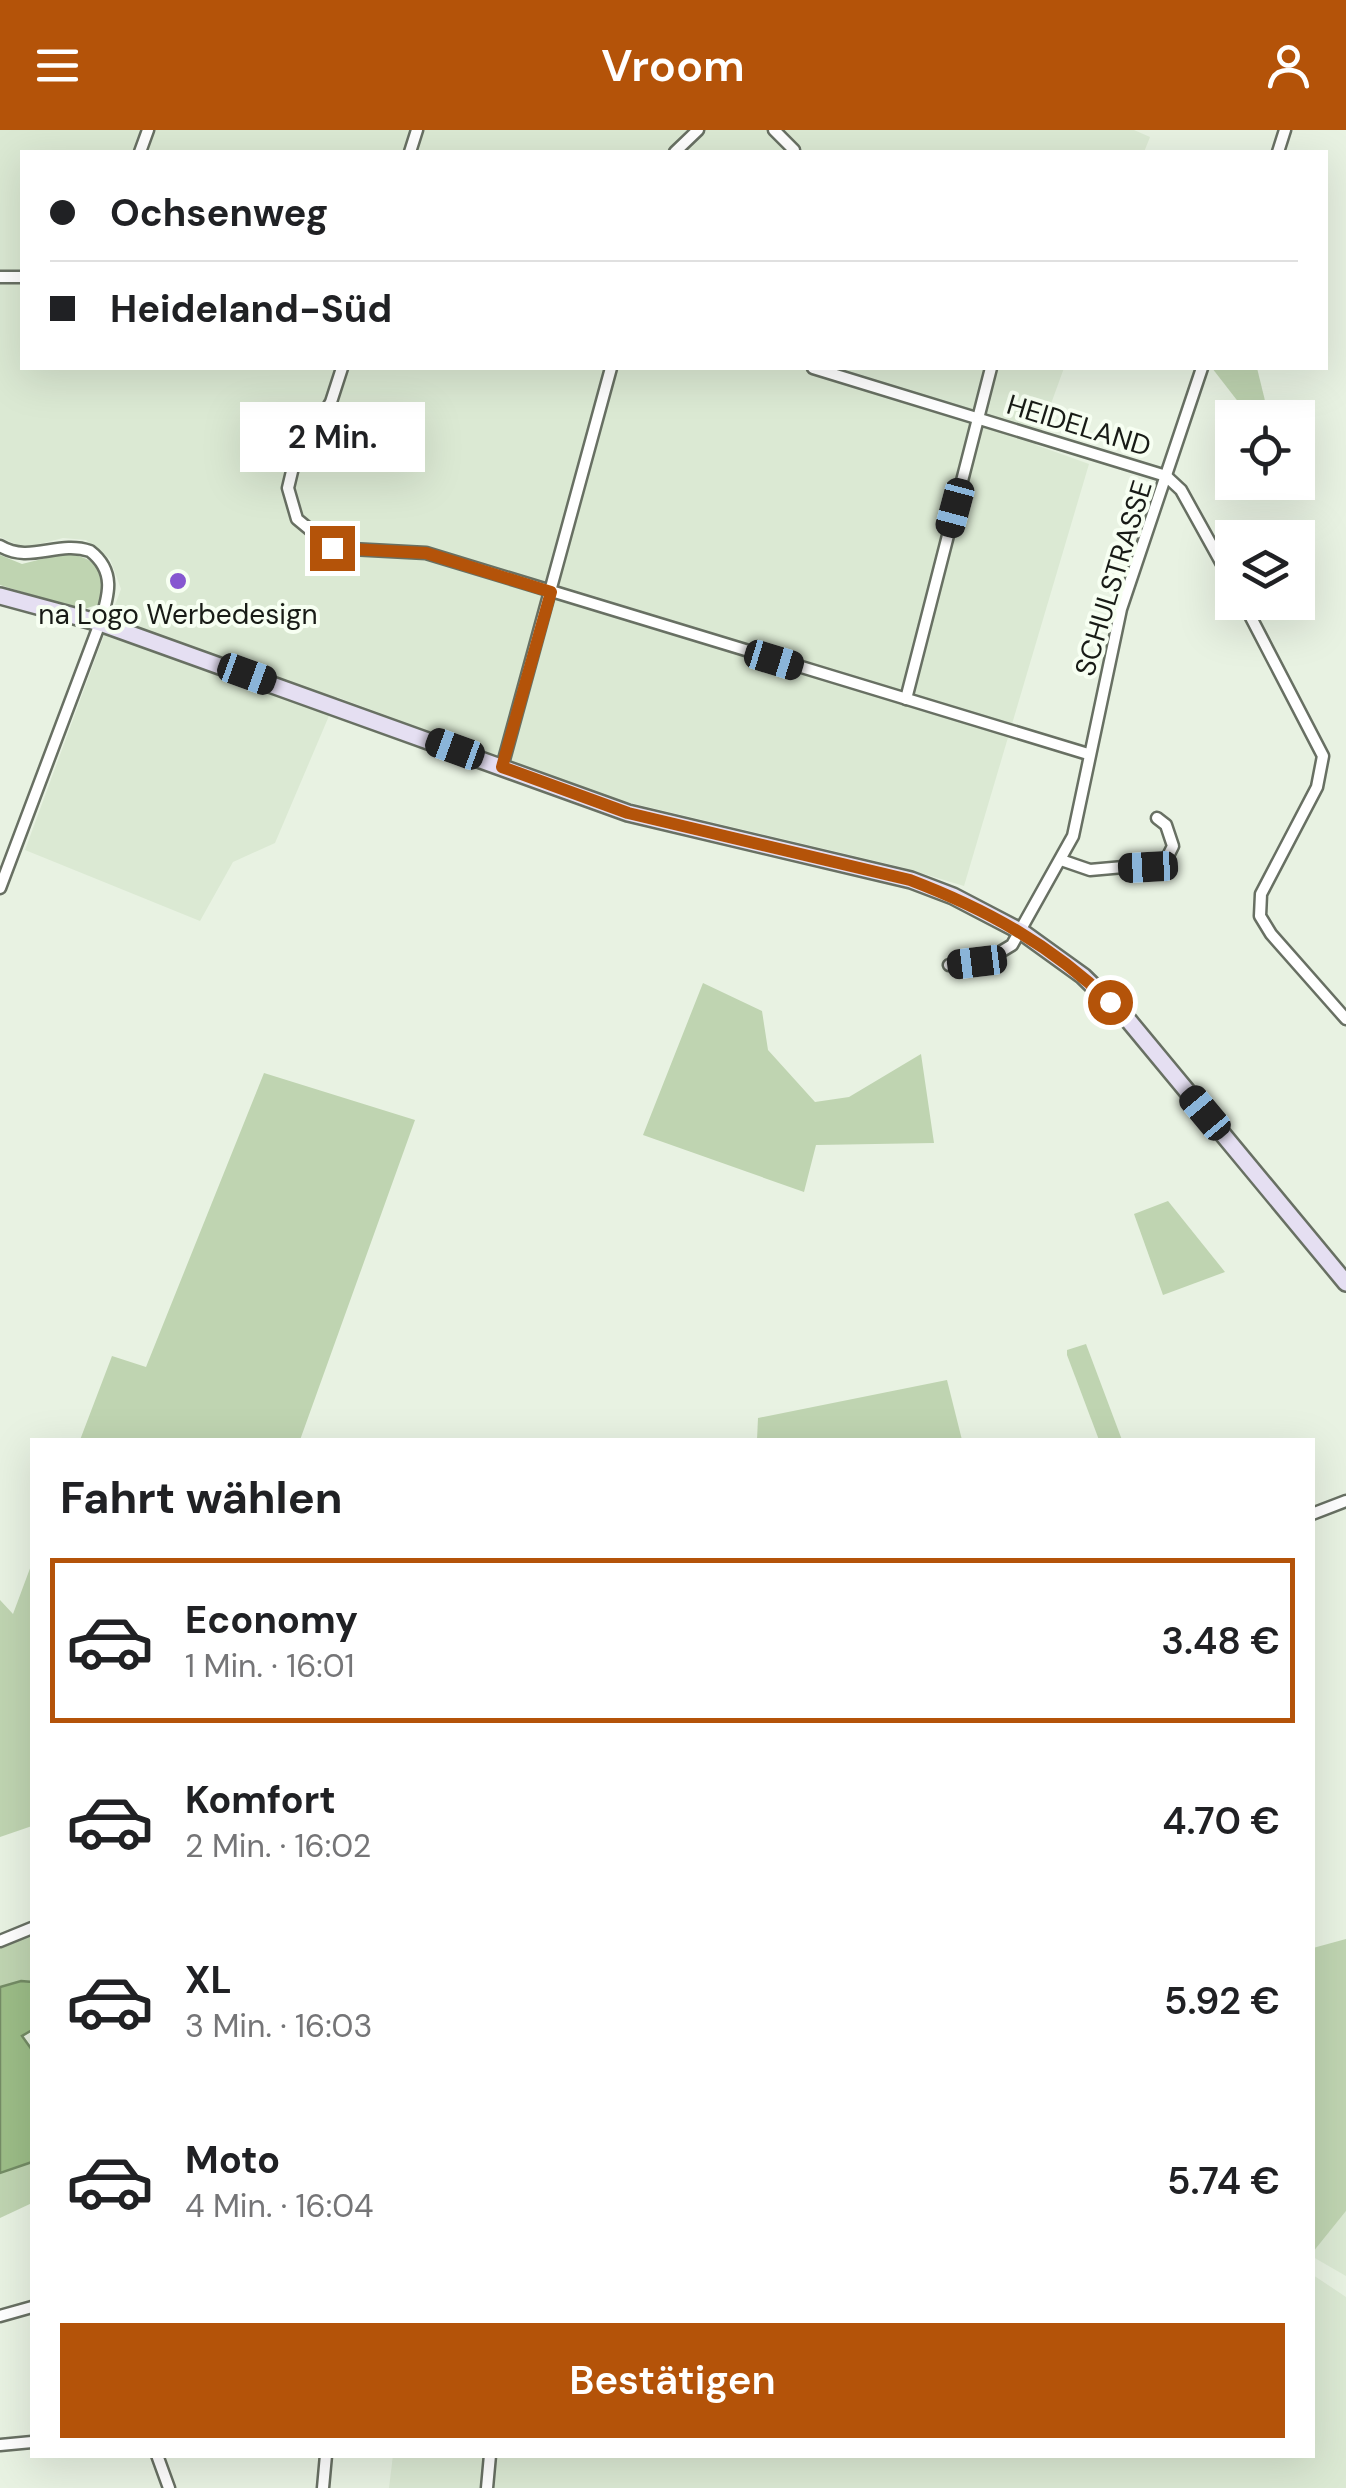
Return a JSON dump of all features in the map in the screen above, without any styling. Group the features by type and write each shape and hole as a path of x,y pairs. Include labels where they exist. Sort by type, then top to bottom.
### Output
{"main road":[{"path":"0,596 100,623 628,813 910,880 953,896 1056,953 1129,1022 1344,1276"}],"street":[{"path":"677,150 698,130"},
{"path":"774,130 794,150"},
{"path":"341,370 319,426 294,462 291,502 307,532 332,548 426,553 1088,754"},
{"path":"502,767 610,370"},
{"name":"HEIDELAND","path":"820,370 1166,476"},
{"path":"978,418 990,370"},
{"name":"SCHULSTRASSE","path":"1022,932 1079,819 1088,754 1120,609 1201,370"},
{"name":"HEIDELAND","path":"906,699 978,418"},
{"path":"1166,476 1182,490 1215,551"},
{"path":"0,546 21,556 62,547 90,551 108,576 100,623 0,888"},
{"path":"1253,620 1323,756 1317,788 1261,894 1260,916 1346,1020"},
{"path":"1060,860 1090,870 1157,864 1172,854 1173,846 1166,825 1157,818"},
{"path":"949,965 992,957 1022,932"},
{"path":"1315,1513 1346,1501"},
{"path":"0,1941 30,1929"},
{"path":"0,2316 30,2308"},
{"path":"0,2445 30,2442"},
{"path":"157,2458 169,2488"},
{"path":"323,2488 326,2458"},
{"path":"487,2488 490,2458"}],"shaded area":[{"path":"0,130 1134,130 1150,137 1145,150 20,150 20,370 1063,370 1036,445 1089,464 964,886 901,867 606,797 337,697 275,843 233,862 200,921 25,850 121,589 110,559 86,540 63,538 24,548 0,537"},
{"path":"1214,370 1257,370 1265,400 1237,400"},
{"path":"62,554 83,557 98,567 104,583 100,604 81,610 0,585 0,555 22,564"},
{"path":"703,983 762,1011 768,1050 815,1102 849,1097 921,1054 934,1143 816,1145 804,1192 643,1135"},
{"path":"264,1073 415,1120 301,1438 81,1438 112,1356 146,1367"},
{"path":"1168,1201 1225,1272 1163,1295 1134,1214"},
{"path":"1086,1344 1121,1438 1098,1438 1067,1350"},
{"path":"947,1380 962,1438 757,1438 758,1418"},
{"path":"30,1568 30,1827 0,1837 0,1600 13,1614"},
{"path":"30,1936 30,1982 0,1987 0,1948"},
{"path":"1346,1939 1346,2211 1315,2250 1315,1947"},
{"path":"30,1982 30,2031 22,2036 30,2047 30,2163 0,2173 0,1987"},
{"path":"30,2163 30,2204 0,2218 0,2173"},
{"path":"1346,2211 1346,2276 1315,2258 1315,2250"},
{"path":"1315,2276 1346,2297 1346,2488 389,2488 393,2458 1315,2458"}],"place":[{"name":"na Logo Werbedesign","path":"178,581"}],"route":[{"path":"332,548 426,553 551,592 502,767 628,813 910,880 953,896 1056,953 1110,1002"}]}
